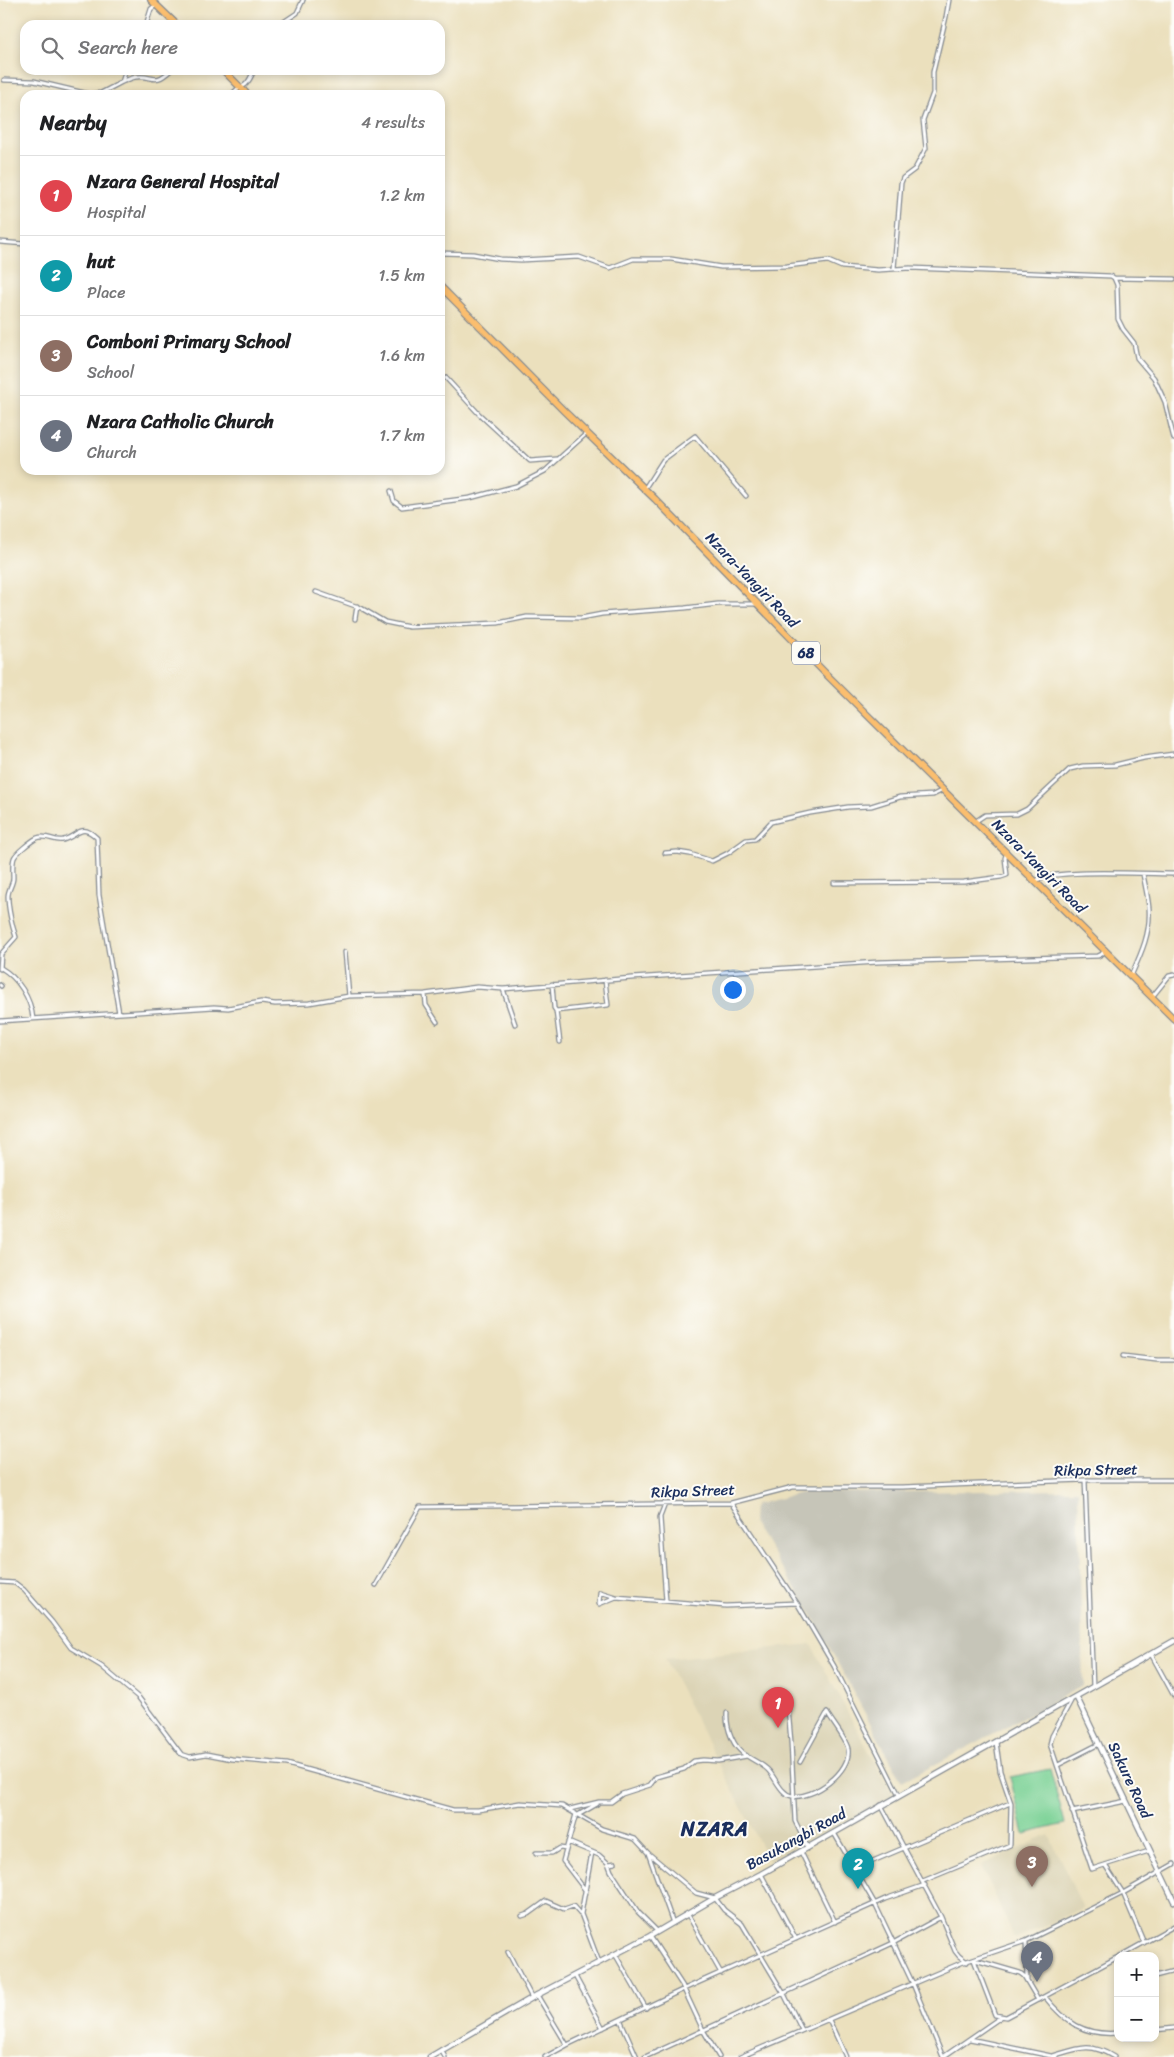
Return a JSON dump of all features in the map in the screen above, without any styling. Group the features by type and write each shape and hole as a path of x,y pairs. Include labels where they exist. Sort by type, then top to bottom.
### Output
{"main road":[{"path":"153,2 172,20"},
{"path":"228,75 243,90"},
{"name":"Nzara-Yangiri Road","path":"445,291 759,604 828,676 1036,880 1174,1019"}],"street":[{"path":"286,20 296,13 303,0"},
{"path":"894,269 901,183 903,178 915,169 926,148 923,120 933,93 933,72 949,0"},
{"path":"148,20 153,2"},
{"path":"122,82 124,75"},
{"path":"107,90 137,77 158,78 165,75"},
{"path":"236,90 239,86 245,85 252,75"},
{"path":"4,80 28,80 72,90"},
{"path":"0,242 20,244"},
{"path":"445,253 473,254 500,259 521,260 579,257 610,268 632,260 671,260 721,266 787,266 828,261 842,266 878,270 1099,275 1114,278 1174,279"},
{"path":"1114,278 1117,285 1118,319 1134,343 1138,358 1154,378 1165,402 1174,439"},
{"path":"446,378 479,414 530,461 558,459"},
{"path":"390,492 394,501 402,507 470,498 516,486 545,471 588,433"},
{"path":"644,489 663,460 695,436 746,496"},
{"path":"316,592 357,606 385,622 409,627 498,623 527,617 581,618 602,614 718,604 759,604"},
{"path":"355,619 357,606"},
{"path":"976,821 985,815 1017,814 1028,809 1067,770 1115,766 1144,758 1174,754"},
{"path":"665,853 690,854 712,861 733,850 746,840 755,839 771,822 810,813 848,807 871,806 900,797 934,795 944,789"},
{"path":"33,1019 30,1005 19,983 0,968 1,954 16,937 12,930 12,917 8,912 8,894 13,880 14,859 20,851 36,838 45,836 60,840 84,830 89,831 97,838 100,870 99,896 119,1012"},
{"path":"834,883 964,882 1001,878 1007,875 1005,858 1007,852"},
{"path":"1131,976 1146,940 1148,925 1149,908 1143,874"},
{"path":"1036,880 1042,876 1050,875 1174,874"},
{"path":"0,1021 119,1012 214,1007 228,1008 261,1002 275,1004 309,1003 349,996 425,994 476,987 503,989 606,980 878,962 1093,956 1102,954 1104,949"},
{"path":"345,952 349,996"},
{"path":"1152,998 1169,976 1174,975"},
{"path":"556,1011 608,1005 606,980"},
{"path":"552,984 560,1042"},
{"path":"503,989 514,1024"},
{"path":"425,994 426,1005 437,1022"},
{"path":"1123,1356 1174,1360"},
{"path":"1085,1480 1093,1688"},
{"name":"Rikpa Street","path":"376,1585 420,1507 731,1503 793,1487 902,1487 1085,1480 1174,1480"},
{"path":"731,1503 797,1603 834,1666 899,1795"},
{"path":"665,1504 660,1517 666,1601"},
{"path":"0,1582 15,1583 24,1590 52,1622 71,1648 101,1666 139,1698 181,1754 190,1757 206,1754 232,1759 287,1764 453,1810 478,1810 520,1803 555,1805 569,1809 602,1829 635,1839 648,1853 696,1893 715,1898 724,1910 742,1924 784,1994 802,2030"},
{"path":"616,1598 599,1604 600,1592 616,1598 726,1606 797,1603"},
{"name":"Basukangbi Road","path":"430,2057 535,1996 650,1936 899,1795 1077,1698 1174,1641"},
{"path":"1151,1654 1174,1696"},
{"path":"782,1694 788,1708 790,1725 796,1821 808,1848"},
{"name":"Sakure Road","path":"1077,1698 1174,1901"},
{"path":"1071,1701 1052,1736 1050,1744 1092,1869 1150,1851"},
{"path":"727,1713 726,1723 733,1741 747,1756 769,1771 786,1794 793,1796 808,1795 832,1781 848,1762 848,1748 827,1713 800,1762"},
{"path":"545,2057 567,2044 621,2021 721,1973 1010,1845 1010,1803 1000,1771 996,1742"},
{"path":"1058,1765 1099,1744"},
{"path":"569,1809 599,1802 615,1801 622,1794 650,1785 656,1777 684,1769 694,1761 718,1761 747,1756"},
{"path":"1072,1812 1126,1801"},
{"path":"586,1891 563,1861 577,1814 599,1802"},
{"path":"854,1869 1010,1803"},
{"path":"881,1806 942,1917 955,1951 968,1962"},
{"path":"834,1832 874,1904 913,1984 943,2057 1002,2017"},
{"path":"568,1842 615,1864"},
{"path":"536,1853 552,1853 560,1848 566,1849"},
{"path":"581,1914 592,1852"},
{"path":"801,1852 835,1922"},
{"path":"648,1853 673,1923"},
{"path":"608,1862 611,1871 638,1912 657,1931"},
{"path":"740,2057 913,1984 1026,1941 1123,1893 1174,1864"},
{"path":"1106,1865 1123,1893 1144,1943"},
{"path":"762,1874 796,1940"},
{"path":"522,1916 528,1914 546,1900 564,1910 573,1906 581,1914 599,1963"},
{"path":"688,1915 721,1973"},
{"path":"644,2057 893,1943 942,1917"},
{"path":"1130,1952 1174,1926"},
{"path":"650,1936 684,1990 703,2030 719,2057"},
{"path":"1026,1941 1027,1982"},
{"path":"508,1952 567,2044"},
{"path":"615,1954 646,2008"},
{"path":"974,1960 995,2015 1006,2018 1114,1959"},
{"path":"974,1960 1020,1973 1038,2000"},
{"path":"1159,1975 1174,1971"},
{"path":"574,1975 603,2028"},
{"path":"1045,1996 1058,2013 1078,2027 1089,2032 1114,2033"},
{"path":"829,2020 846,2057"},
{"path":"621,2021 637,2057"},
{"path":"1159,2030 1174,2028"},
{"path":"970,2039 1054,2057 1089,2047 1097,2048 1114,2057"},
{"path":"441,2050 445,2057"}],"shaded area":[{"path":"1078,1490 1083,1686 902,1782 807,1606 753,1523 754,1505 801,1493"},
{"path":"811,1644 893,1796 771,1865 665,1659"},
{"path":"1049,1835 1083,1908 1015,1939 981,1865"}],"green space":[{"path":"1050,1769 1065,1824 1024,1834 1010,1777"}],"place":[{"name":"Nzara General Hospital","path":"778,1728"},
{"name":"Comboni Primary School","path":"1032,1887"},
{"name":"hut","path":"858,1889"},
{"name":"Nzara Catholic Church","path":"1037,1982"}],"district":[{"name":"NZARA","path":"715,1829"}]}
